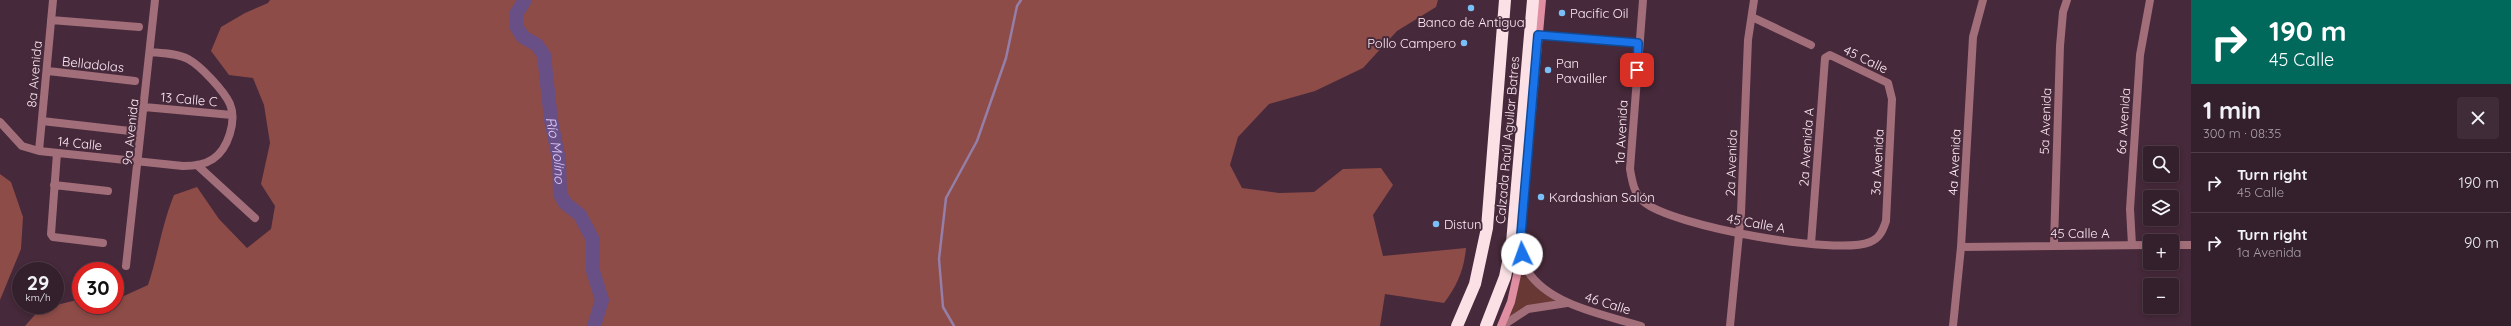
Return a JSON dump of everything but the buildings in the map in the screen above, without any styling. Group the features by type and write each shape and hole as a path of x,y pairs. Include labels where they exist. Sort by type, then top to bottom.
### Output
{"highway":[{"name":"Calzada Raúl Aguilar Batres","path":"1456,326 1475,284 1487,228 1505,0"},
{"name":"Calzada Raúl Aguilar Batres","path":"1486,326 1506,277 1512,243 1533,0"}],"street":[{"name":"8a Avenida","path":"39,151 48,71 53,0"},
{"name":"9a Avenida","path":"126,266 139,162 155,0"},
{"path":"1502,326 1514,289 1520,246 1542,0"},
{"name":"1a Avenida","path":"1636,193 1630,169 1638,43 1643,0"},
{"name":"2a Avenida","path":"1730,326 1737,234 1741,213 1748,40 1754,0"},
{"name":"5a Avenida","path":"2054,244 2060,46 2063,12 2067,0"},
{"name":"6a Avenida","path":"2132,245 2130,209 2140,54 2150,0"},
{"name":"4a Avenida","path":"1953,326 1961,247 1973,37 1981,1"},
{"path":"1752,17 1811,44"},
{"path":"51,20 139,27"},
{"path":"1538,35 1638,43"},
{"path":"150,52 184,57 208,76 230,104 232,115"},
{"name":"45 Calle","path":"1830,55 1884,80 1891,87"},
{"name":"2a Avenida A","path":"1811,244 1823,63 1830,55"},
{"name":"Belladolas","path":"48,71 135,81"},
{"name":"3a Avenida","path":"1878,237 1886,221 1892,99 1891,87"},
{"name":"13 Calle C","path":"144,107 232,115"},
{"name":"14 Calle","path":"0,122 22,146 39,151 183,166 197,165 213,159 229,136 232,115"},
{"path":"42,122 130,131"},
{"path":"57,153 50,233 53,237 103,242"},
{"path":"197,165 256,218"},
{"path":"54,185 108,191"},
{"name":"45 Calle A","path":"1636,193 1642,201 1660,213 1737,234 1811,244 1860,245 1878,237"},
{"name":"45 Calle A","path":"1961,247 2054,244 2143,244"},
{"path":"2179,245 2191,245"},
{"name":"46 Calle","path":"1520,246 1524,262 1533,277 1553,295 1566,303 1642,326"},
{"name":"46 Calle","path":"1502,326 1528,309 1566,303"}],"shaded area":[{"path":"270,0 1438,0 1436,7 1397,31 1363,68 1315,91 1269,104 1238,137 1230,165 1242,188 1279,193 1314,192 1343,169 1381,168 1393,185 1373,215 1383,256 1466,248 1464,263 1453,290 1444,303 1385,294 1380,326 25,326 36,314 64,314 64,303 72,301 72,314 124,314 124,296 148,285 166,217 174,195 197,187 219,219 247,248 271,229 275,206 261,184 270,143 264,105 253,78 229,75 211,51 221,27 245,13 268,3"},
{"path":"0,174 11,182 23,217 21,249 16,262 12,262 12,271 0,300"},
{"path":"1520,245 1531,277 1567,303 1508,318"}],"waterway":[{"name":"Río Molino","path":"525,0 516,14 516,26 523,37 537,45 544,55 551,120 559,160 560,194 565,203 580,215 593,240 593,271 602,300 594,326"},
{"path":"954,326 943,307 939,259 946,198 977,141 1006,58 1017,6 1021,0"}],"place":[{"name":"Banco de Antigua","path":"1471,8"},
{"name":"Pacific Oil","path":"1562,13"},
{"name":"Pollo Campero","path":"1464,43"},
{"name":"Pan Pavailler","path":"1548,70"},
{"name":"Kardashian Salón","path":"1541,197"},
{"name":"Distun","path":"1436,224"}],"route":[{"path":"1522,254 1520,246 1526,157 1538,35 1638,43 1637,70"}]}
